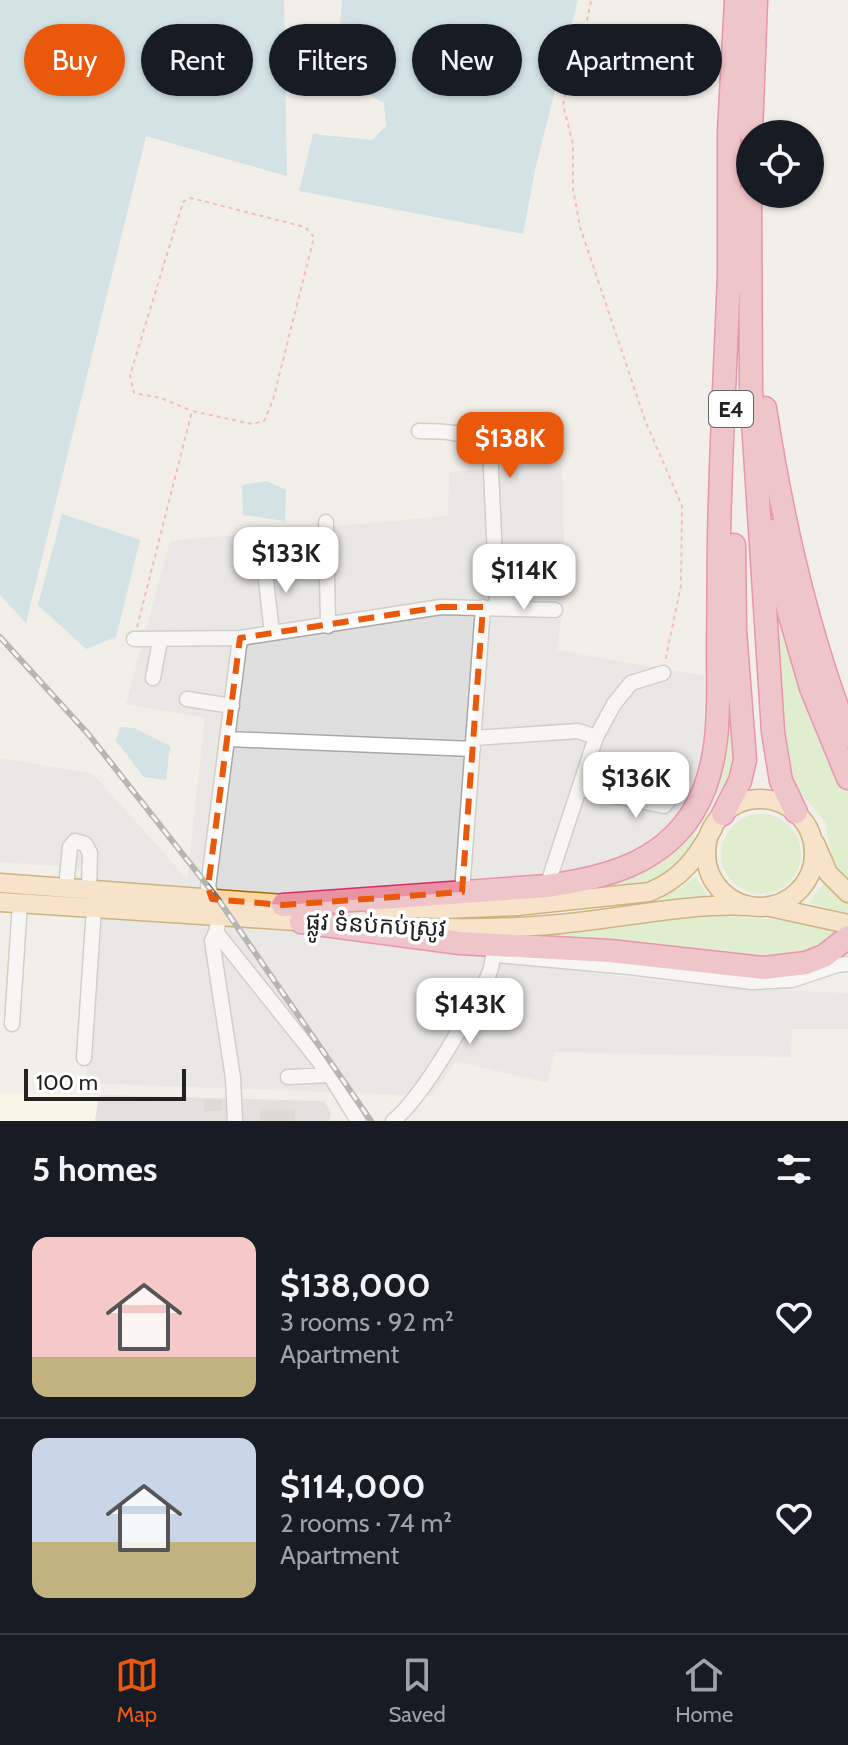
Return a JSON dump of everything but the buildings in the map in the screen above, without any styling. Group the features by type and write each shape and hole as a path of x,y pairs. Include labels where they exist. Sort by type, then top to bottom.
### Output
{"highway":[{"name":"E4","path":"718,821 740,781 745,760 735,630 729,275 729,132 736,0"},
{"path":"752,120 756,0"},
{"name":"E4","path":"750,208 751,390 775,758 781,781 796,812"},
{"path":"750,234 763,388 777,486 832,696 848,736"},
{"path":"283,905 547,886 612,873 650,855 680,830 702,796 709,776 717,719 719,501 729,275"},
{"path":"751,390 769,519 788,609 811,688 848,778"},
{"path":"301,922 494,949 610,951 736,966 786,967 806,963 824,956 848,937"}],"main road":[{"path":"718,821 736,805 751,799 783,803 796,812"},
{"name":"E4","path":"796,812 813,838"},
{"name":"ផ្លូវ ទំនប់កប់ស្រូវ","path":"216,915 283,905 443,909 517,906 649,892 667,885 684,872 718,821"},
{"name":"E4","path":"718,821 707,844 712,877 721,890 735,901 758,906"},
{"path":"813,838 828,873 848,893"},
{"path":"758,906 785,901 799,890 810,875 814,857 813,838"},
{"name":"ផ្លូវ ទំនប់កប់ស្រូវ","path":"0,883 66,888 92,899"},
{"name":"ផ្លូវ ទំនប់កប់ស្រូវ","path":"0,902 92,899 301,922 458,929 561,924 711,904 758,906 848,924"}],"street":[{"path":"419,431 467,435 490,448 491,605 474,744 462,892"},
{"path":"326,522 328,626"},
{"path":"264,563 272,633"},
{"path":"491,605 517,595 523,586"},
{"path":"134,639 240,638 441,607 491,605 555,610"},
{"path":"240,638 208,887 216,915 330,1075 358,1121"},
{"path":"153,678 160,641"},
{"path":"547,886 596,737 614,704 631,683 663,673"},
{"path":"187,699 232,706"},
{"path":"228,739 474,744 578,731 596,737"},
{"path":"579,789 664,806 675,793"},
{"path":"66,888 70,847 75,841 85,844 90,853 92,899 84,1058"},
{"path":"12,1024 20,903"},
{"path":"216,915 212,941 233,1078 235,1121"},
{"path":"403,1118 490,971 494,949 752,982 792,980 848,964"},
{"path":"288,1077 330,1075"}],"path":[{"path":"591,1 583,39 571,65 563,105 573,144 573,189 580,227 645,420 682,506 681,585 663,673"},
{"path":"191,198 305,227 314,237 273,400 264,421 252,424 192,411 161,398 134,393 130,375 183,202 191,198"},
{"path":"134,639 192,411"}],"highlighted area":[{"path":"441,607 483,607 462,892 283,905 212,899 208,887 240,638"}],"shaded area":[{"path":"562,463 565,593 557,650 704,676 705,728 700,769 691,794 671,822 641,849 613,864 567,877 469,881 462,948 497,960 632,978 751,989 848,993 848,1029 792,1029 791,1057 554,1052 548,1083 456,1061 432,1096 86,1083 96,869 0,862 0,758 93,774 187,879 205,718 126,704 170,541 448,516 449,472"},
{"path":"0,1093 99,1095 95,1121 0,1121"},
{"path":"99,1095 324,1101 331,1112 329,1121 95,1121"}],"green space":[{"path":"774,620 783,620 848,769 848,881 832,858 825,821 792,783 785,765"},
{"path":"726,703 733,703 736,749 733,771 698,825 690,849 678,865 659,878 607,889 606,884 684,839"},
{"path":"761,814 776,817 789,826 798,839 801,854 798,869 789,882 776,891 761,894 746,891 733,882 724,869 721,854 724,839 733,826 746,817"},
{"path":"696,876 707,896 611,909 610,906 667,894"},
{"path":"824,883 848,904 848,914 809,903"},
{"path":"703,915 799,921 848,936 838,958 753,958 544,937 544,930"}],"water":[{"path":"0,0 284,0 284,24 269,24 269,96 286,96 287,176 146,136 26,623 0,595"},
{"path":"342,0 578,0 572,24 538,24 538,96 554,96 523,234 299,191 313,134 372,140 386,126 384,103 372,96 396,96 396,24 340,24"},
{"path":"267,481 286,490 285,521 243,515 242,485"},
{"path":"62,514 140,540 116,637 86,649 38,605"},
{"path":"120,727 134,728 170,746 166,780 144,777 116,741"}],"railway":[{"path":"0,637 89,735 218,899 371,1121"}]}
